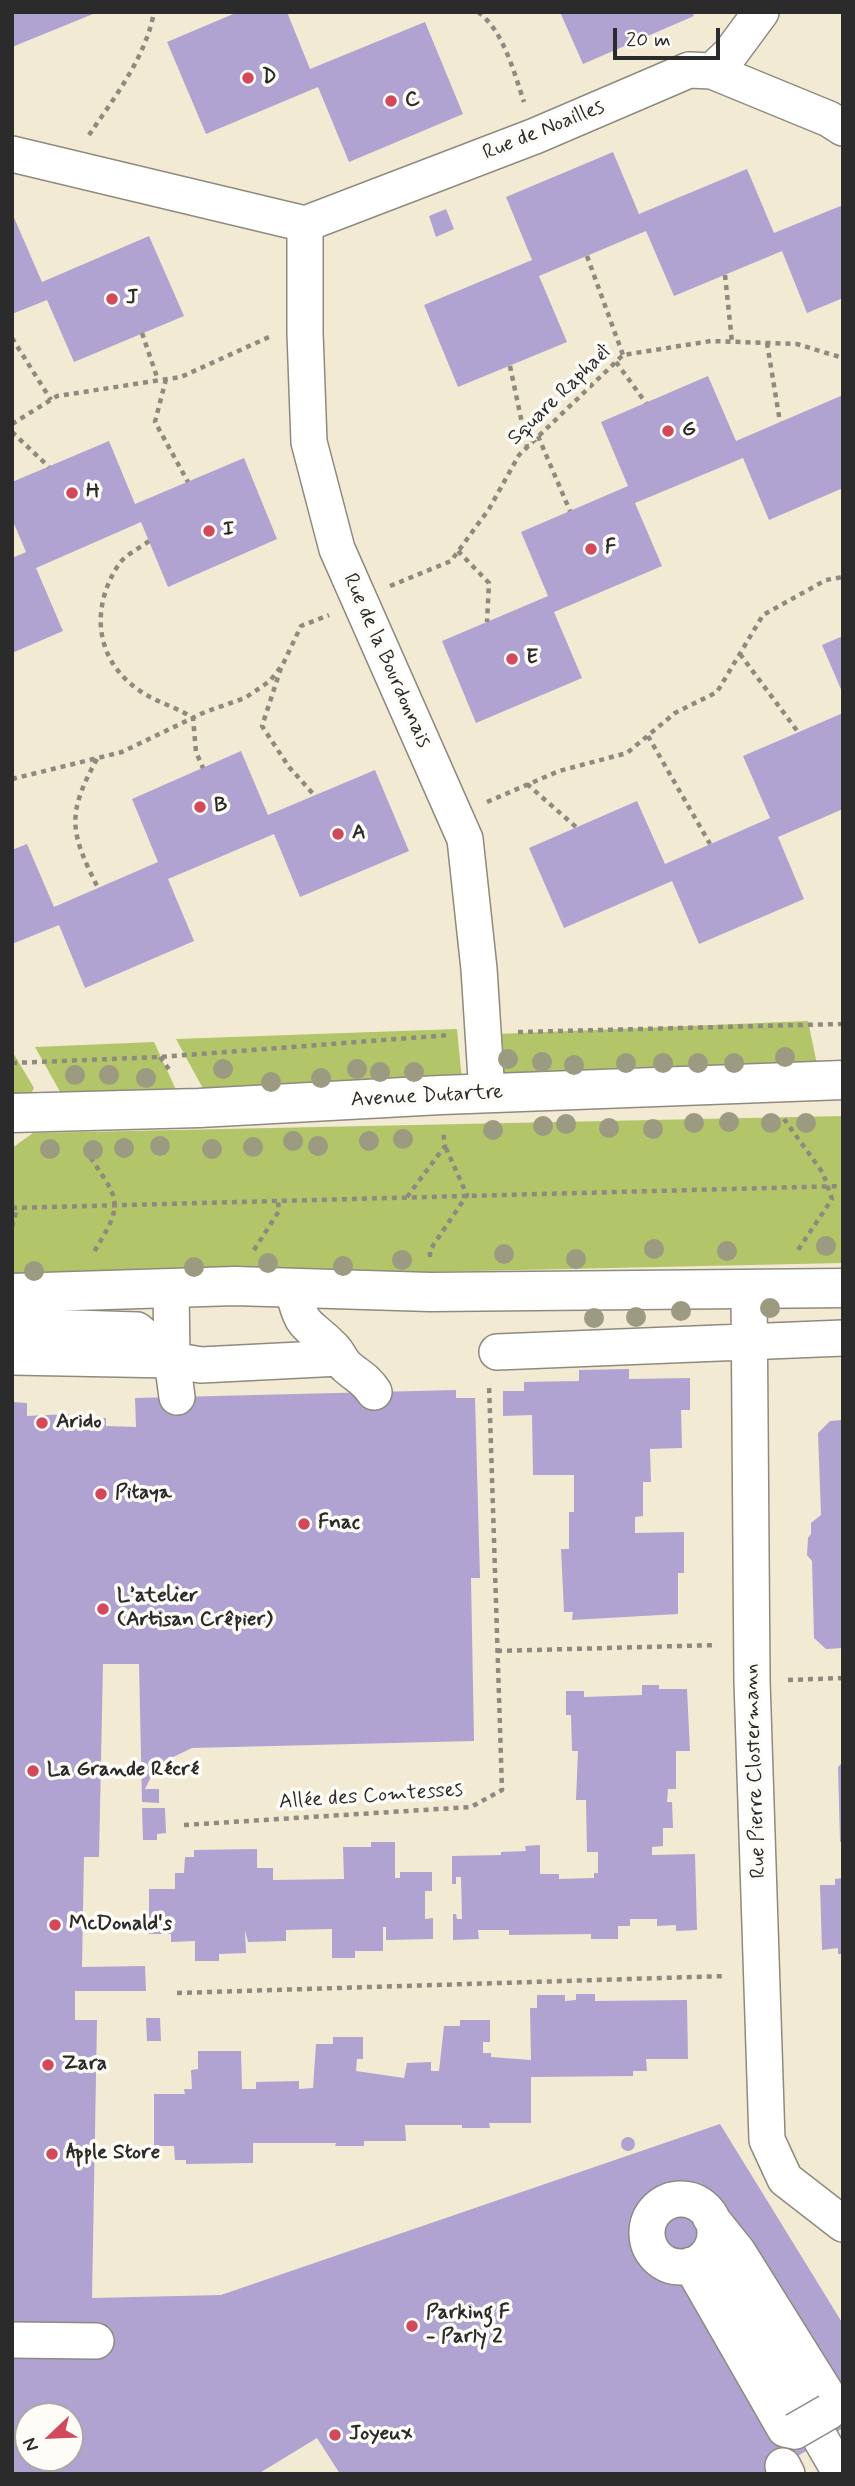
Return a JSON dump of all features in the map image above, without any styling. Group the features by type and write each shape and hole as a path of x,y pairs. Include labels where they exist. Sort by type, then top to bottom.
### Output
{"main road":[{"name":"Avenue Dutartre","path":"15,1115 843,1080"},
{"path":"12,1293 235,1286 293,1290 430,1292 843,1288"}],"street":[{"path":"761,12 730,54 712,71 829,119 843,128"},
{"name":"Rue de Noailles","path":"305,224 535,136 689,70 712,71"},
{"path":"12,155 305,224"},
{"name":"Rue de la Bourdonnais","path":"305,224 304,333 309,442 337,550 465,839 487,1094"},
{"path":"171,1288 172,1360 177,1397"},
{"name":"Rue Pierre Clostermann","path":"760,1289 747,1341 752,1681 767,2140 785,2179 841,2224"},
{"path":"293,1290 299,1315 308,1329 346,1366 366,1379 374,1392"},
{"path":"12,1326 137,1330 172,1360"},
{"path":"493,1364 747,1341 843,1338"},
{"path":"12,1357 172,1360 201,1365 340,1358"},
{"path":"704,2244 738,2252 826,2393 838,2423 795,2431 785,2429 704,2244"},
{"path":"704,2244 841,2474"},
{"path":"12,2340 96,2341"},
{"path":"804,2358 843,2378"}],"path":[{"path":"79,170 89,135 121,88 151,29 154,12"},
{"path":"478,12 489,21 511,64 535,136"},
{"path":"587,256 623,355"},
{"path":"725,275 732,342"},
{"path":"142,333 158,380"},
{"path":"12,424 57,396 181,377 274,335 304,333"},
{"path":"12,338 51,400"},
{"name":"Square Raphaël","path":"283,664 301,626 361,603 408,576 450,561 489,509 519,455 623,355 711,341 797,344 843,358"},
{"path":"767,343 780,422"},
{"path":"616,362 646,403"},
{"path":"510,366 527,447"},
{"path":"166,379 155,422 188,482"},
{"path":"12,432 49,467"},
{"path":"538,436 570,511"},
{"path":"149,541 120,563 99,619 103,642 117,672 137,689 193,718"},
{"path":"458,551 489,583 487,622"},
{"path":"455,816 559,771 627,753 675,713 717,692 763,615 826,580 843,577"},
{"path":"740,654 798,732"},
{"path":"12,779 122,752 193,718 245,698 270,681 283,664"},
{"path":"283,664 262,726 289,766 315,796"},
{"path":"193,718 196,752 203,768"},
{"path":"648,736 709,844"},
{"path":"97,758 75,807 75,833 98,888"},
{"path":"527,784 576,827"},
{"path":"12,1063 159,1057 482,1033 843,1024"},
{"path":"760,1289 832,1199 823,1173 776,1107 774,1082"},
{"path":"441,1095 444,1146 467,1195"},
{"path":"61,1112 114,1195 116,1207 116,1218 69,1291"},
{"path":"406,1197 444,1146"},
{"path":"12,1227 14,1208 843,1186"},
{"path":"430,1292 430,1250 467,1195"},
{"path":"235,1286 235,1280 279,1211 278,1202"},
{"name":"Allée des Comtesses","path":"184,1825 471,1807 502,1790 493,1364"},
{"path":"497,1651 752,1644"},
{"path":"752,1681 843,1678"},
{"path":"177,1993 762,1975"}],"green space":[{"path":"808,1021 818,1069 497,1075 497,1034"},
{"path":"457,1029 462,1081 206,1094 176,1039"},
{"path":"154,1042 177,1092 63,1097 35,1047"},
{"path":"12,1051 34,1088 25,1105 12,1105"},
{"path":"843,1116 843,1263 12,1281 12,1148 33,1133"}],"building":[{"path":"12,12 98,12 12,47"},
{"path":"238,12 287,12 310,69 425,22 463,114 349,162 318,87 206,134 167,42"},
{"path":"560,12 692,12 694,16 583,64"},
{"path":"613,152 639,214 747,169 774,233 843,205 843,298 807,313 782,251 674,296 646,231 539,276 567,342 458,387 424,305 532,260 506,197"},
{"path":"446,209 454,229 436,237 429,216"},
{"name":"J","path":"12,213 42,282 149,236 184,316 74,362 47,300 12,314"},
{"path":"708,376 736,441 843,395 843,488 769,520 743,458 635,503 662,566 554,612 582,678 476,723 442,641 548,596 521,532 628,486 601,422"},
{"path":"109,441 135,504 244,458 277,539 168,587 141,522 36,568 63,631 12,653 12,558 26,552 12,519 12,482"},
{"path":"843,636 843,694 822,645"},
{"path":"843,713 843,809 778,837 804,899 699,944 672,881 564,928 529,848 637,801 665,864 770,818 743,756"},
{"path":"241,751 268,815 375,770 409,851 300,897 274,834 168,879 194,941 85,988 59,925 12,944 12,850 27,844 54,907 158,862 132,799"},
{"path":"629,1369 629,1379 690,1378 690,1410 681,1410 682,1448 650,1449 651,1482 643,1482 643,1516 635,1517 635,1533 684,1532 684,1573 678,1573 678,1614 572,1620 573,1612 564,1612 561,1549 569,1549 569,1512 574,1512 574,1475 533,1475 532,1415 503,1416 503,1391 524,1391 524,1382 579,1381 579,1370"},
{"path":"456,1390 456,1398 475,1398 480,1578 471,1578 474,1741 192,1748 165,1761 151,1777 145,1789 159,1789 159,1803 142,1802 139,1664 103,1664 99,1857 84,1857 82,1967 145,1966 146,1991 75,1991 75,2020 97,2020 92,2298 221,2295 720,2124 843,2324 843,2428 769,2474 340,2474 317,2438 258,2474 12,2474 12,1402 27,1403 27,1416 69,1414 69,1418 106,1418 106,1426 136,1427 135,1398"},
{"path":"843,1420 843,1648 826,1649 814,1638 812,1561 807,1555 808,1538 811,1534 811,1523 821,1515 818,1433 830,1421"},
{"path":"642,1685 659,1685 659,1689 687,1689 690,1751 676,1751 676,1789 668,1789 667,1802 672,1802 673,1828 663,1828 663,1846 652,1847 652,1855 695,1854 697,1930 676,1931 676,1925 657,1926 657,1919 630,1919 630,1926 618,1926 618,1939 591,1939 591,1934 509,1935 509,1930 478,1930 479,1939 453,1940 453,1914 456,1914 457,1919 462,1919 461,1877 456,1877 456,1884 452,1884 452,1856 501,1855 501,1852 526,1851 525,1846 540,1845 540,1874 559,1874 559,1879 594,1878 594,1873 598,1873 598,1852 587,1852 586,1800 576,1800 578,1751 572,1751 571,1715 566,1715 566,1691 584,1691 584,1697 642,1695"},
{"path":"843,1762 843,1842 840,1842 838,1767"},
{"path":"142,1808 165,1808 166,1833 157,1834 157,1840 143,1840"},
{"path":"371,1842 395,1842 395,1878 400,1878 400,1872 432,1872 432,1891 425,1891 425,1919 433,1918 433,1939 386,1940 386,1927 383,1927 383,1951 355,1951 355,1958 332,1958 332,1929 286,1930 286,1941 248,1942 245,1930 246,1953 219,1954 219,1961 195,1961 195,1941 171,1942 171,1934 149,1934 149,1889 175,1889 175,1873 184,1873 185,1857 194,1857 194,1850 257,1849 257,1868 273,1868 273,1880 344,1879 343,1847 371,1847"},
{"path":"843,1878 843,1954 838,1954 838,1948 822,1950 820,1885 835,1885 835,1879"},
{"path":"576,1994 595,1994 595,2001 687,2000 688,2059 646,2059 647,2071 633,2071 633,2076 531,2077 531,2123 489,2123 490,2128 405,2125 406,2141 364,2141 364,2146 335,2146 336,2143 253,2143 253,2163 186,2164 186,2160 175,2160 174,2146 154,2146 154,2094 185,2094 184,2089 192,2089 191,2070 198,2069 198,2051 241,2051 242,2089 256,2089 256,2082 299,2081 299,2089 313,2088 316,2044 333,2044 333,2037 363,2037 363,2059 357,2059 356,2071 404,2078 407,2063 431,2062 431,2071 439,2071 444,2026 460,2026 460,2020 490,2020 490,2042 483,2042 483,2053 491,2053 491,2057 531,2060 530,2008 537,2008 537,1995 565,1995 565,2001 576,2000"},
{"path":"146,2018 160,2018 161,2041 147,2041"},
{"path":"625,2137 631,2137 635,2144 631,2151 625,2151 621,2147 621,2141"}],"place":[{"name":"D","path":"248,78"},
{"name":"C","path":"391,101"},
{"name":"J","path":"112,299"},
{"name":"G","path":"668,431"},
{"name":"H","path":"72,493"},
{"name":"I","path":"209,531"},
{"name":"F","path":"591,549"},
{"name":"E","path":"512,659"},
{"name":"B","path":"200,807"},
{"name":"A","path":"338,834"},
{"name":"Arido","path":"42,1423"},
{"name":"Pitaya","path":"101,1494"},
{"name":"Fnac","path":"304,1524"},
{"name":"L’atelier (Artisan Crêpier)","path":"103,1609"},
{"name":"La Grande Récré","path":"33,1771"},
{"name":"McDonald's","path":"55,1925"},
{"name":"Zara","path":"48,2065"},
{"name":"Apple Store","path":"52,2154"},
{"name":"Parking F - Parly 2","path":"412,2326"},
{"name":"Joyeux","path":"335,2435"}]}
